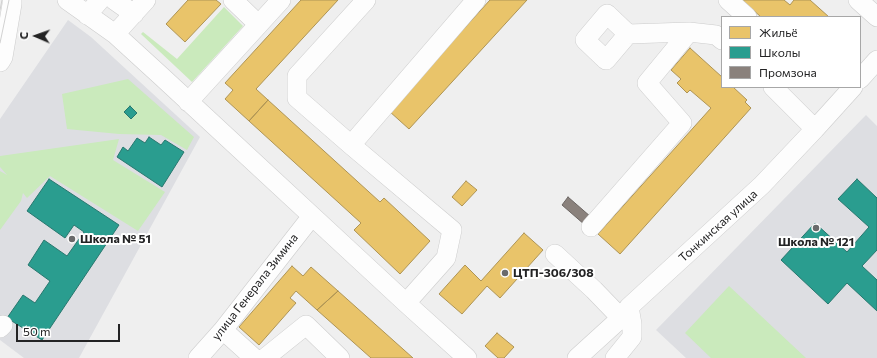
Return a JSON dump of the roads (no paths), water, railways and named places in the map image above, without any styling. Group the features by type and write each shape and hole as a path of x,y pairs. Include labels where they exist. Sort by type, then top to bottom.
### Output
{"street":[{"path":"0,62 3,57 12,0"},
{"path":"67,0 115,34 467,358"},
{"path":"87,15 100,0"},
{"path":"114,0 134,14"},
{"path":"115,34 146,0"},
{"path":"232,0 258,24"},
{"path":"188,102 281,0"},
{"path":"366,0 297,76 297,98 350,145 452,230 446,258 406,303"},
{"path":"350,145 476,0"},
{"path":"728,0 746,16"},
{"path":"858,0 877,17"},
{"path":"591,227 682,123 647,83 689,32"},
{"path":"628,34 689,32 716,35 721,39"},
{"path":"861,78 877,60"},
{"path":"773,88 815,129"},
{"name":"Тонкинская улица","path":"577,358 762,185 852,88"},
{"name":"улица Генерала Зимина","path":"198,358 223,330 312,216"},
{"path":"555,254 594,290 625,313 632,324 632,337 615,358"},
{"path":"265,358 306,325 340,358"},
{"path":"223,330 254,358"}],"tram line":[{"path":"0,10 2,0"},
{"path":"0,43 9,0"}],"place":[{"name":"Школа № 121","path":"816,228"},
{"name":"Школа № 51","path":"72,239"},
{"name":"ЦТП-306/308","path":"505,273"}]}
